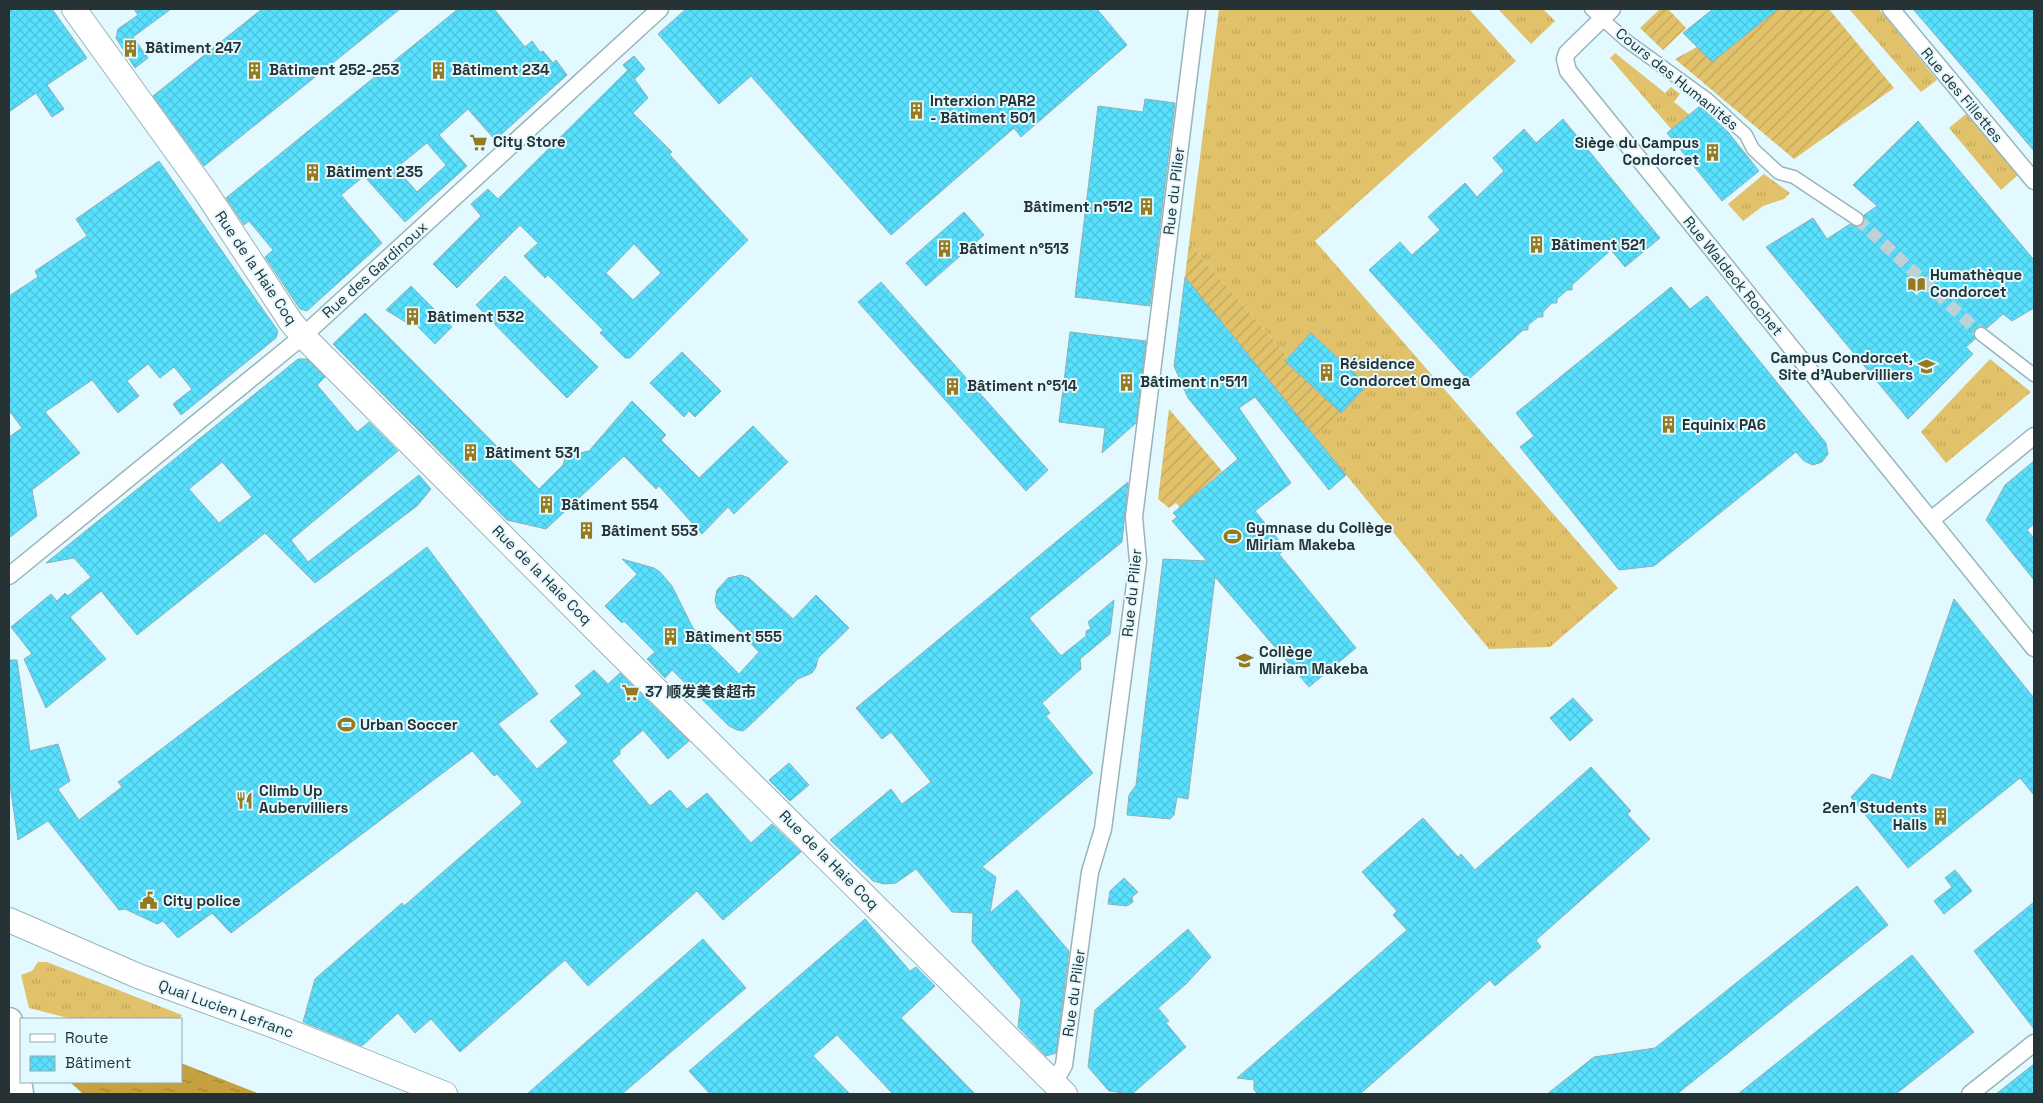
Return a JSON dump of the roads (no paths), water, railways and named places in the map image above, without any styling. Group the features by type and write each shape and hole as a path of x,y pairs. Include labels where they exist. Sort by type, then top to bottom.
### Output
{"main road":[{"name":"Rue de la Haie Coq","path":"74,9 205,192 290,322 610,644 1060,1089"},
{"name":"Quai Lucien Lefranc","path":"9,920 138,976 280,1028 445,1094"},
{"path":"9,1021 20,1094"}],"street":[{"name":"Rue des Gardinoux","path":"9,576 303,336 660,9"},
{"name":"Rue du Pilier","path":"1060,1089 1090,872 1104,830 1138,561 1134,516 1197,9"},
{"name":"Rue des Fillettes","path":"1890,9 2034,182"},
{"name":"Rue Waldeck Rochet","path":"1602,12 1567,53 1566,66 1594,104 2034,648"},
{"name":"Cours des Humanités","path":"1602,12 1627,41 1707,99 1746,135 1753,150 1779,173 1794,177 1857,219"},
{"path":"1981,334 2034,375"},
{"path":"1931,520 2034,436"},
{"path":"1970,1094 2034,1043"}],"water":[{"path":"182,1063 260,1094 83,1094 71,1083 182,1083"}],"tunnel":[{"path":"1857,219 1981,334"}],"place":[{"name":"Bâtiment 247","path":"131,48"},
{"name":"Bâtiment 252-253","path":"255,70"},
{"name":"Bâtiment 234","path":"438,70"},
{"name":"Interxion PAR2 - Bâtiment 501","path":"916,110"},
{"name":"City Store","path":"479,142"},
{"name":"Siège du Campus Condorcet","path":"1713,152"},
{"name":"Bâtiment 235","path":"312,172"},
{"name":"Bâtiment n°512","path":"1147,207"},
{"name":"Bâtiment 521","path":"1537,245"},
{"name":"Bâtiment n°513","path":"945,249"},
{"name":"Humathèque Condorcet","path":"1916,284"},
{"name":"Bâtiment 532","path":"413,317"},
{"name":"Campus Condorcet, Site d'Aubervilliers","path":"1927,367"},
{"name":"Résidence Condorcet Omega","path":"1326,373"},
{"name":"Bâtiment n°511","path":"1126,382"},
{"name":"Bâtiment n°514","path":"953,386"},
{"name":"Equinix PA6","path":"1668,425"},
{"name":"Bâtiment 531","path":"471,453"},
{"name":"Bâtiment 554","path":"547,505"},
{"name":"Bâtiment 553","path":"587,531"},
{"name":"Gymnase du Collège Miriam Makeba","path":"1232,537"},
{"name":"Bâtiment 555","path":"671,637"},
{"name":"Collège Miriam Makeba","path":"1245,661"},
{"name":"37 顺发美食超市","path":"631,692"},
{"name":"Urban Soccer","path":"346,725"},
{"name":"Climb Up Aubervilliers","path":"245,800"},
{"name":"2en1 Students Halls","path":"1941,817"},
{"name":"City police","path":"149,901"}]}
